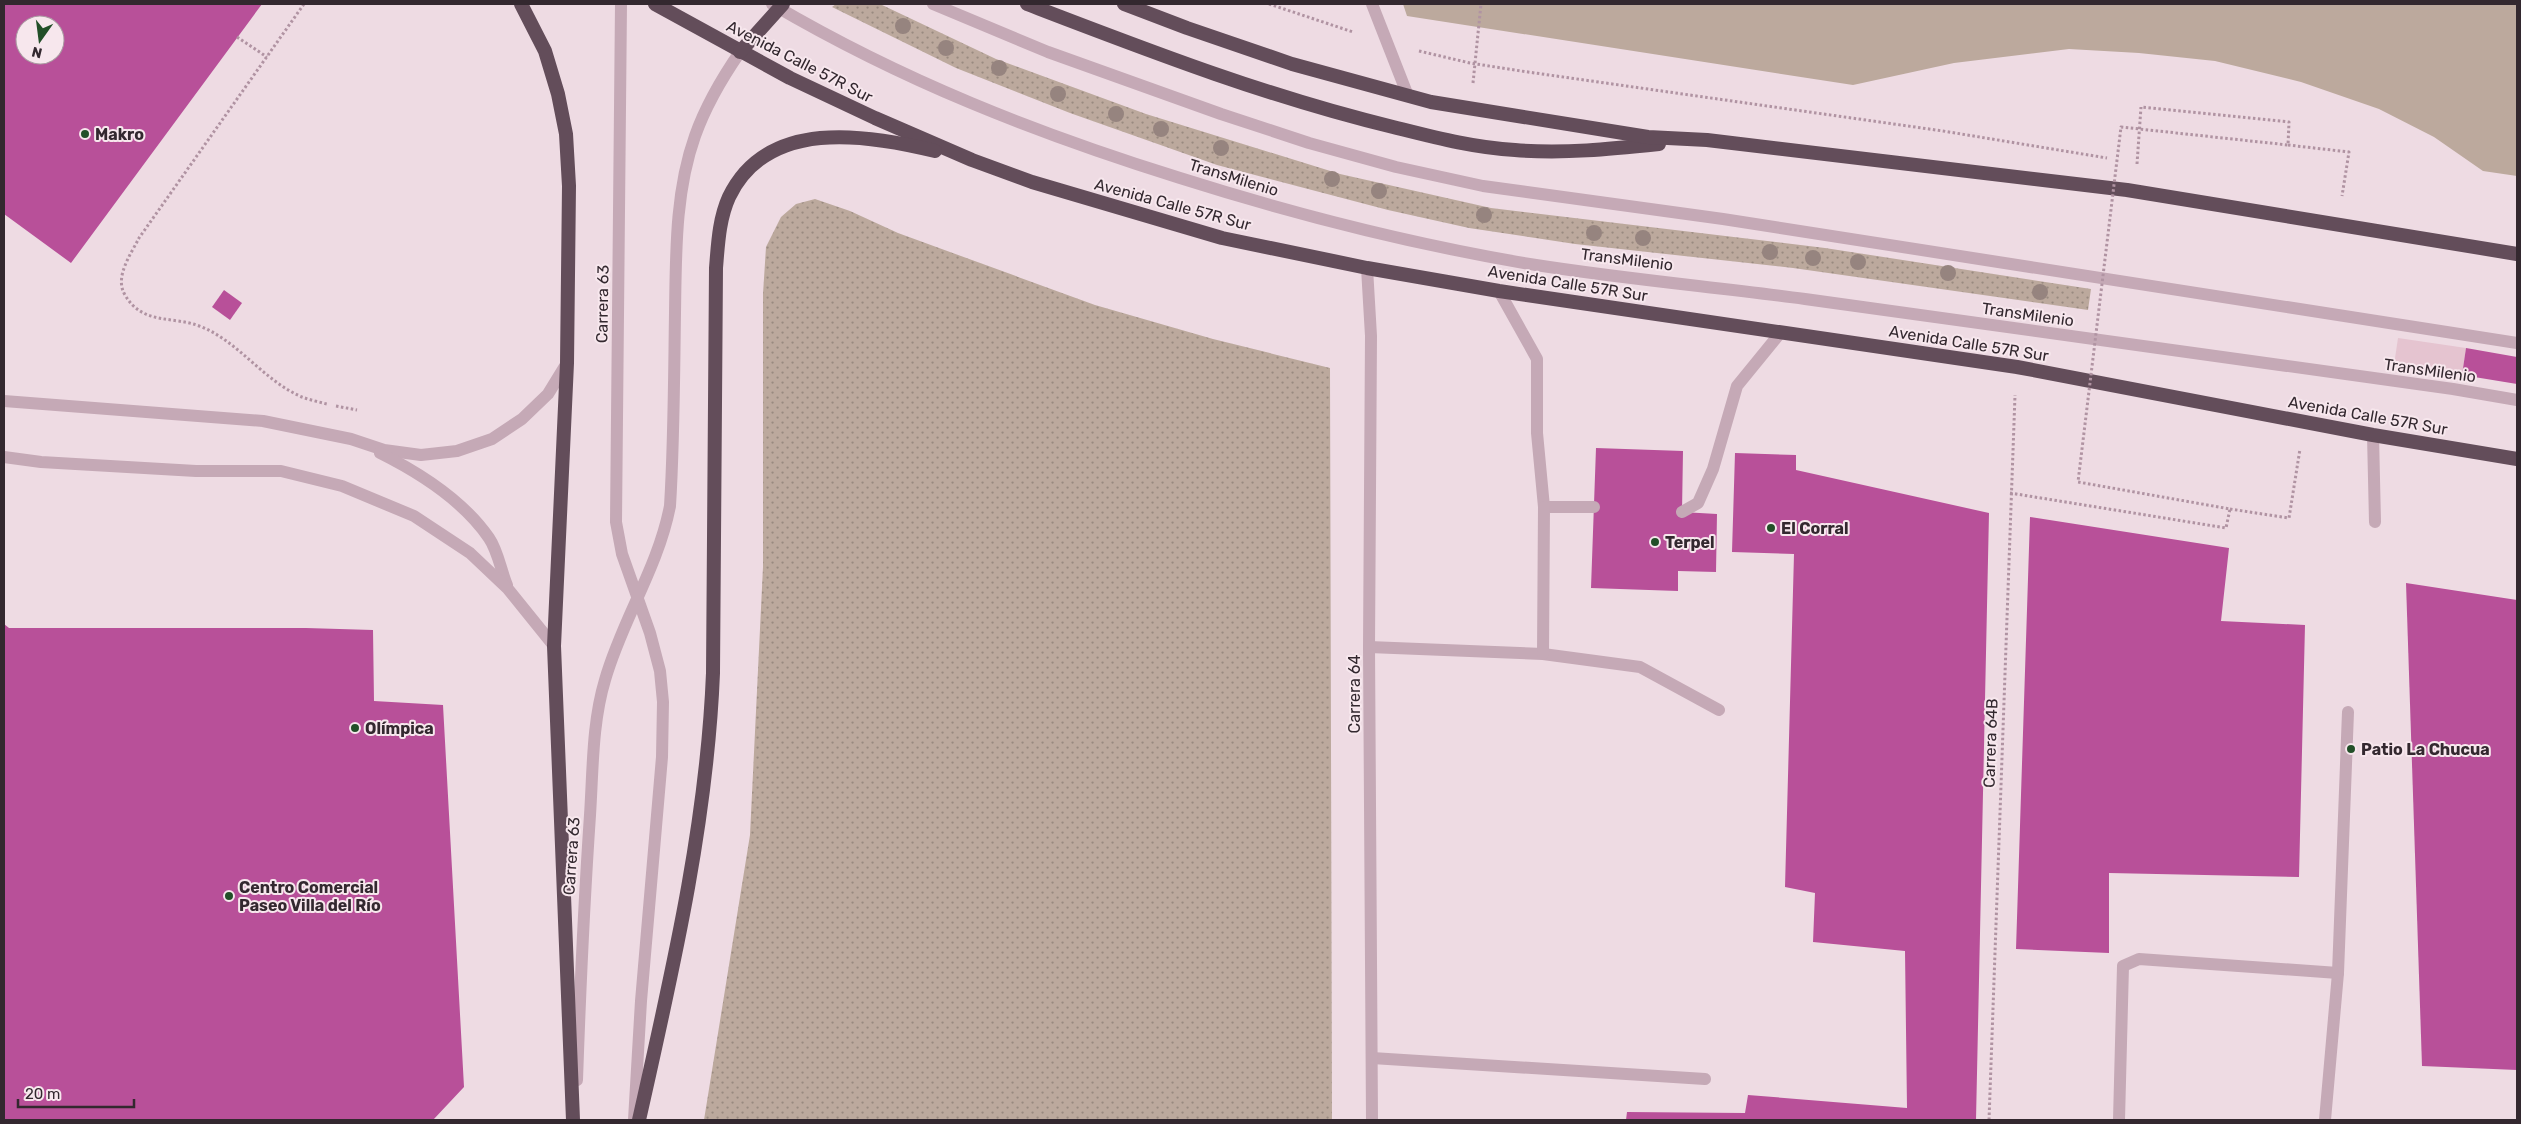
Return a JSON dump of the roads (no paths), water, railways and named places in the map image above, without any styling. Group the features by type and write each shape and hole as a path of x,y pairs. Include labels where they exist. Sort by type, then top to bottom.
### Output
{"highway":[{"path":"521,4 545,51 558,94 566,134 569,186 567,363 554,646 575,1120"},
{"name":"Avenida Calle 57R Sur","path":"655,4 740,52 874,118 972,160 1032,182 1222,238 1367,268 1498,291 2017,367 2373,435 2517,459"},
{"path":"1027,4 1239,82 1362,120 1451,142 1516,150 1576,151 1707,140"},
{"path":"1124,4 1292,64 1408,96 1471,109 1648,137 1707,140 2133,191 2517,254"},
{"path":"740,52 778,5"},
{"path":"639,1120 676,957 700,816 710,733 713,653 716,268 719,230 729,198 744,174 764,157 790,144 824,137 860,137 896,142 972,160"}],"street":[{"name":"Carrera 63","path":"621,4 616,522 622,554 637,602 653,642 660,671 664,702 662,757 640,1000 634,1120"},
{"path":"933,4 1048,52 1221,114 1309,143 1415,172 1482,186 1723,219 2517,342"},
{"path":"1372,4 1408,96"},
{"name":"TransMilenio","path":"778,5 872,60 975,106 1089,150 1294,212 1380,234 1540,265 1715,286 2453,389 2517,400"},
{"name":"Carrera 63","path":"575,1120 582,936 596,722 605,680 620,638 664,536 670,506 679,210 686,168 695,136 709,103 740,52"},
{"name":"Carrera 64","path":"1367,268 1371,336 1372,1120"},
{"path":"1498,291 1537,359 1537,433 1544,507 1543,654"},
{"path":"1682,512 1698,503 1713,469 1737,386 1780,332"},
{"path":"4,401 263,421 351,439 384,450 421,455 457,451 492,439 522,419 548,394 567,363"},
{"path":"2373,435 2376,522"},
{"path":"351,439 427,479 461,506 490,539 508,588"},
{"path":"4,457 41,462 196,471 280,471 342,486 414,516 470,553 508,588 554,646"},
{"path":"1544,507 1594,507"},
{"path":"1370,647 1543,654 1640,667 1720,710"},
{"path":"2325,1120 2338,973 2348,712"},
{"path":"2119,1120 2123,966 2139,959 2338,973"},
{"path":"1372,1058 1705,1079"}],"place":[{"name":"Makro","path":"85,134"},
{"name":"El Corral","path":"1771,528"},
{"name":"Terpel","path":"1655,542"},
{"name":"Olímpica","path":"355,728"},
{"name":"Patio La Chucua","path":"2351,749"},
{"name":"Centro Comercial Paseo Villa del Río","path":"229,896"}]}
